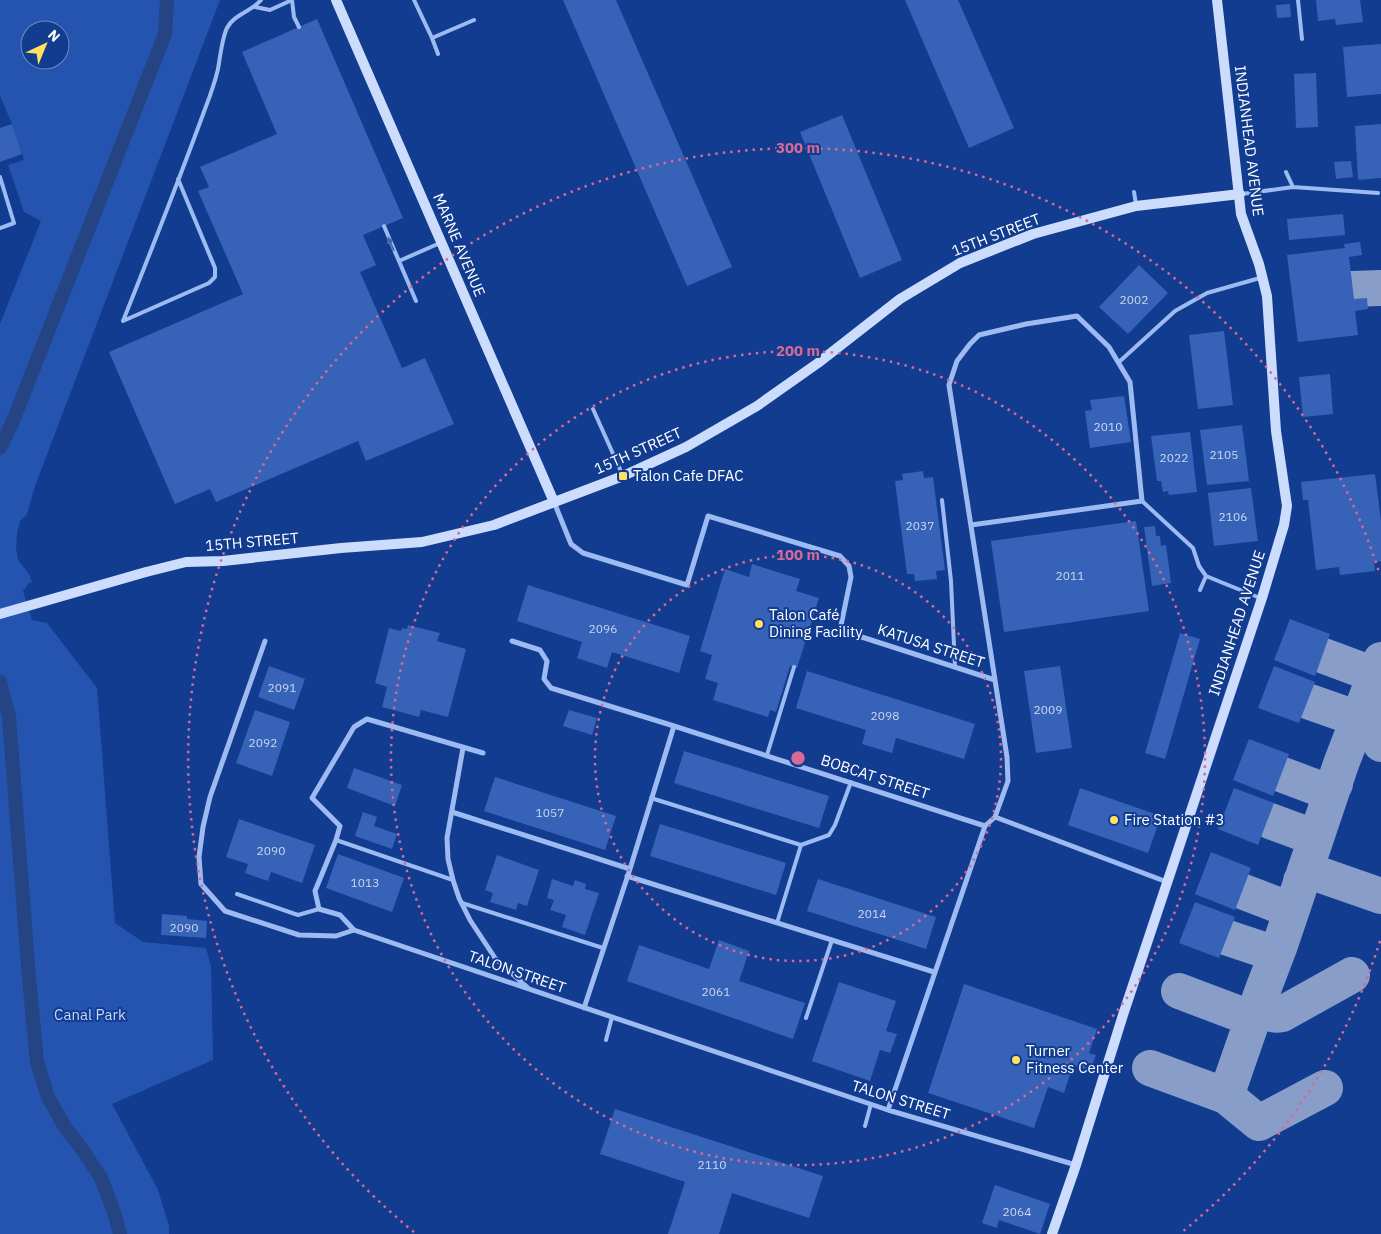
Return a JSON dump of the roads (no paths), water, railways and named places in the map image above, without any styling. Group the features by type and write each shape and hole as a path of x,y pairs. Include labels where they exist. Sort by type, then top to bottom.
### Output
{"street":[{"name":"MARNE AVENUE","path":"336,0 554,502"},
{"name":"INDIANHEAD AVENUE","path":"1052,1234 1262,598 1284,525 1287,506 1276,431 1267,296 1241,214 1218,0"},
{"name":"15TH STREET","path":"0,614 186,562 223,561 342,548 422,542 494,526 623,476 686,447 757,406 818,363 900,299 960,263 1033,234 1136,206 1240,194"},
{"path":"888,1110 985,826 995,817 1008,781 1007,757 949,385 957,361 979,335 1010,327 1078,316 1109,347 1130,382 1142,501 971,525"},
{"name":"KATUSA STREET","path":"554,502 571,544 582,553 688,585 708,516 840,556 849,566 851,577 840,630 994,680"},
{"name":"BOBCAT STREET","path":"512,641 540,650 547,661 544,679 550,688 767,755 985,826"},
{"path":"265,642 210,797 203,826 199,857 200,884 225,911 299,935 336,936 354,930 340,915 319,909 315,891 340,826 312,798 354,726 367,719 483,753"},
{"path":"584,1008 630,869 674,726"},
{"path":"463,748 447,838 448,859 453,880 459,898 470,920 495,958 530,990"},
{"path":"452,812 630,869"},
{"path":"995,817 1167,882"},
{"path":"627,876 934,972"},
{"name":"TALON STREET","path":"354,930 888,1110 1076,1165"}],"lane":[{"path":"178,179 216,268 215,277 209,283 123,321 205,108 217,72 226,29 234,18 255,7 261,0"},
{"path":"255,7 270,10 292,0 294,17 299,27"},
{"path":"414,0 438,54"},
{"path":"1298,0 1302,39"},
{"path":"432,38 474,20"},
{"path":"1286,172 1293,187"},
{"path":"0,177 14,223 0,228"},
{"path":"1240,194 1293,187 1378,193"},
{"path":"1134,192 1136,206"},
{"path":"384,226 416,301"},
{"path":"399,261 441,242"},
{"path":"1119,362 1175,311 1207,293 1262,277"},
{"path":"593,410 623,476"},
{"path":"942,500 951,581 955,667"},
{"path":"1142,501 1193,548 1199,566 1206,576 1262,598"},
{"path":"1200,590 1206,576"},
{"path":"767,755 794,668"},
{"path":"651,798 801,845 830,835 851,782"},
{"path":"336,840 453,880"},
{"path":"777,923 801,845"},
{"path":"237,894 298,915 319,909"},
{"path":"462,903 604,948"},
{"path":"806,1018 832,940"},
{"path":"606,1040 612,1017"},
{"path":"865,1126 871,1104"}],"waterway":[{"path":"0,448 13,421 165,34 167,0"},
{"path":"0,682 9,717 37,1062 48,1097 65,1127 101,1178 120,1234"}],"place":[{"name":"Talon Cafe DFAC","path":"623,476"},
{"name":"Talon Café Dining Facility","path":"759,624"},
{"name":"Fire Station #3","path":"1114,820"},
{"name":"Turner Fitness Center","path":"1016,1060"}],"park label":[{"name":"Canal Park","path":"90,1015"}]}
